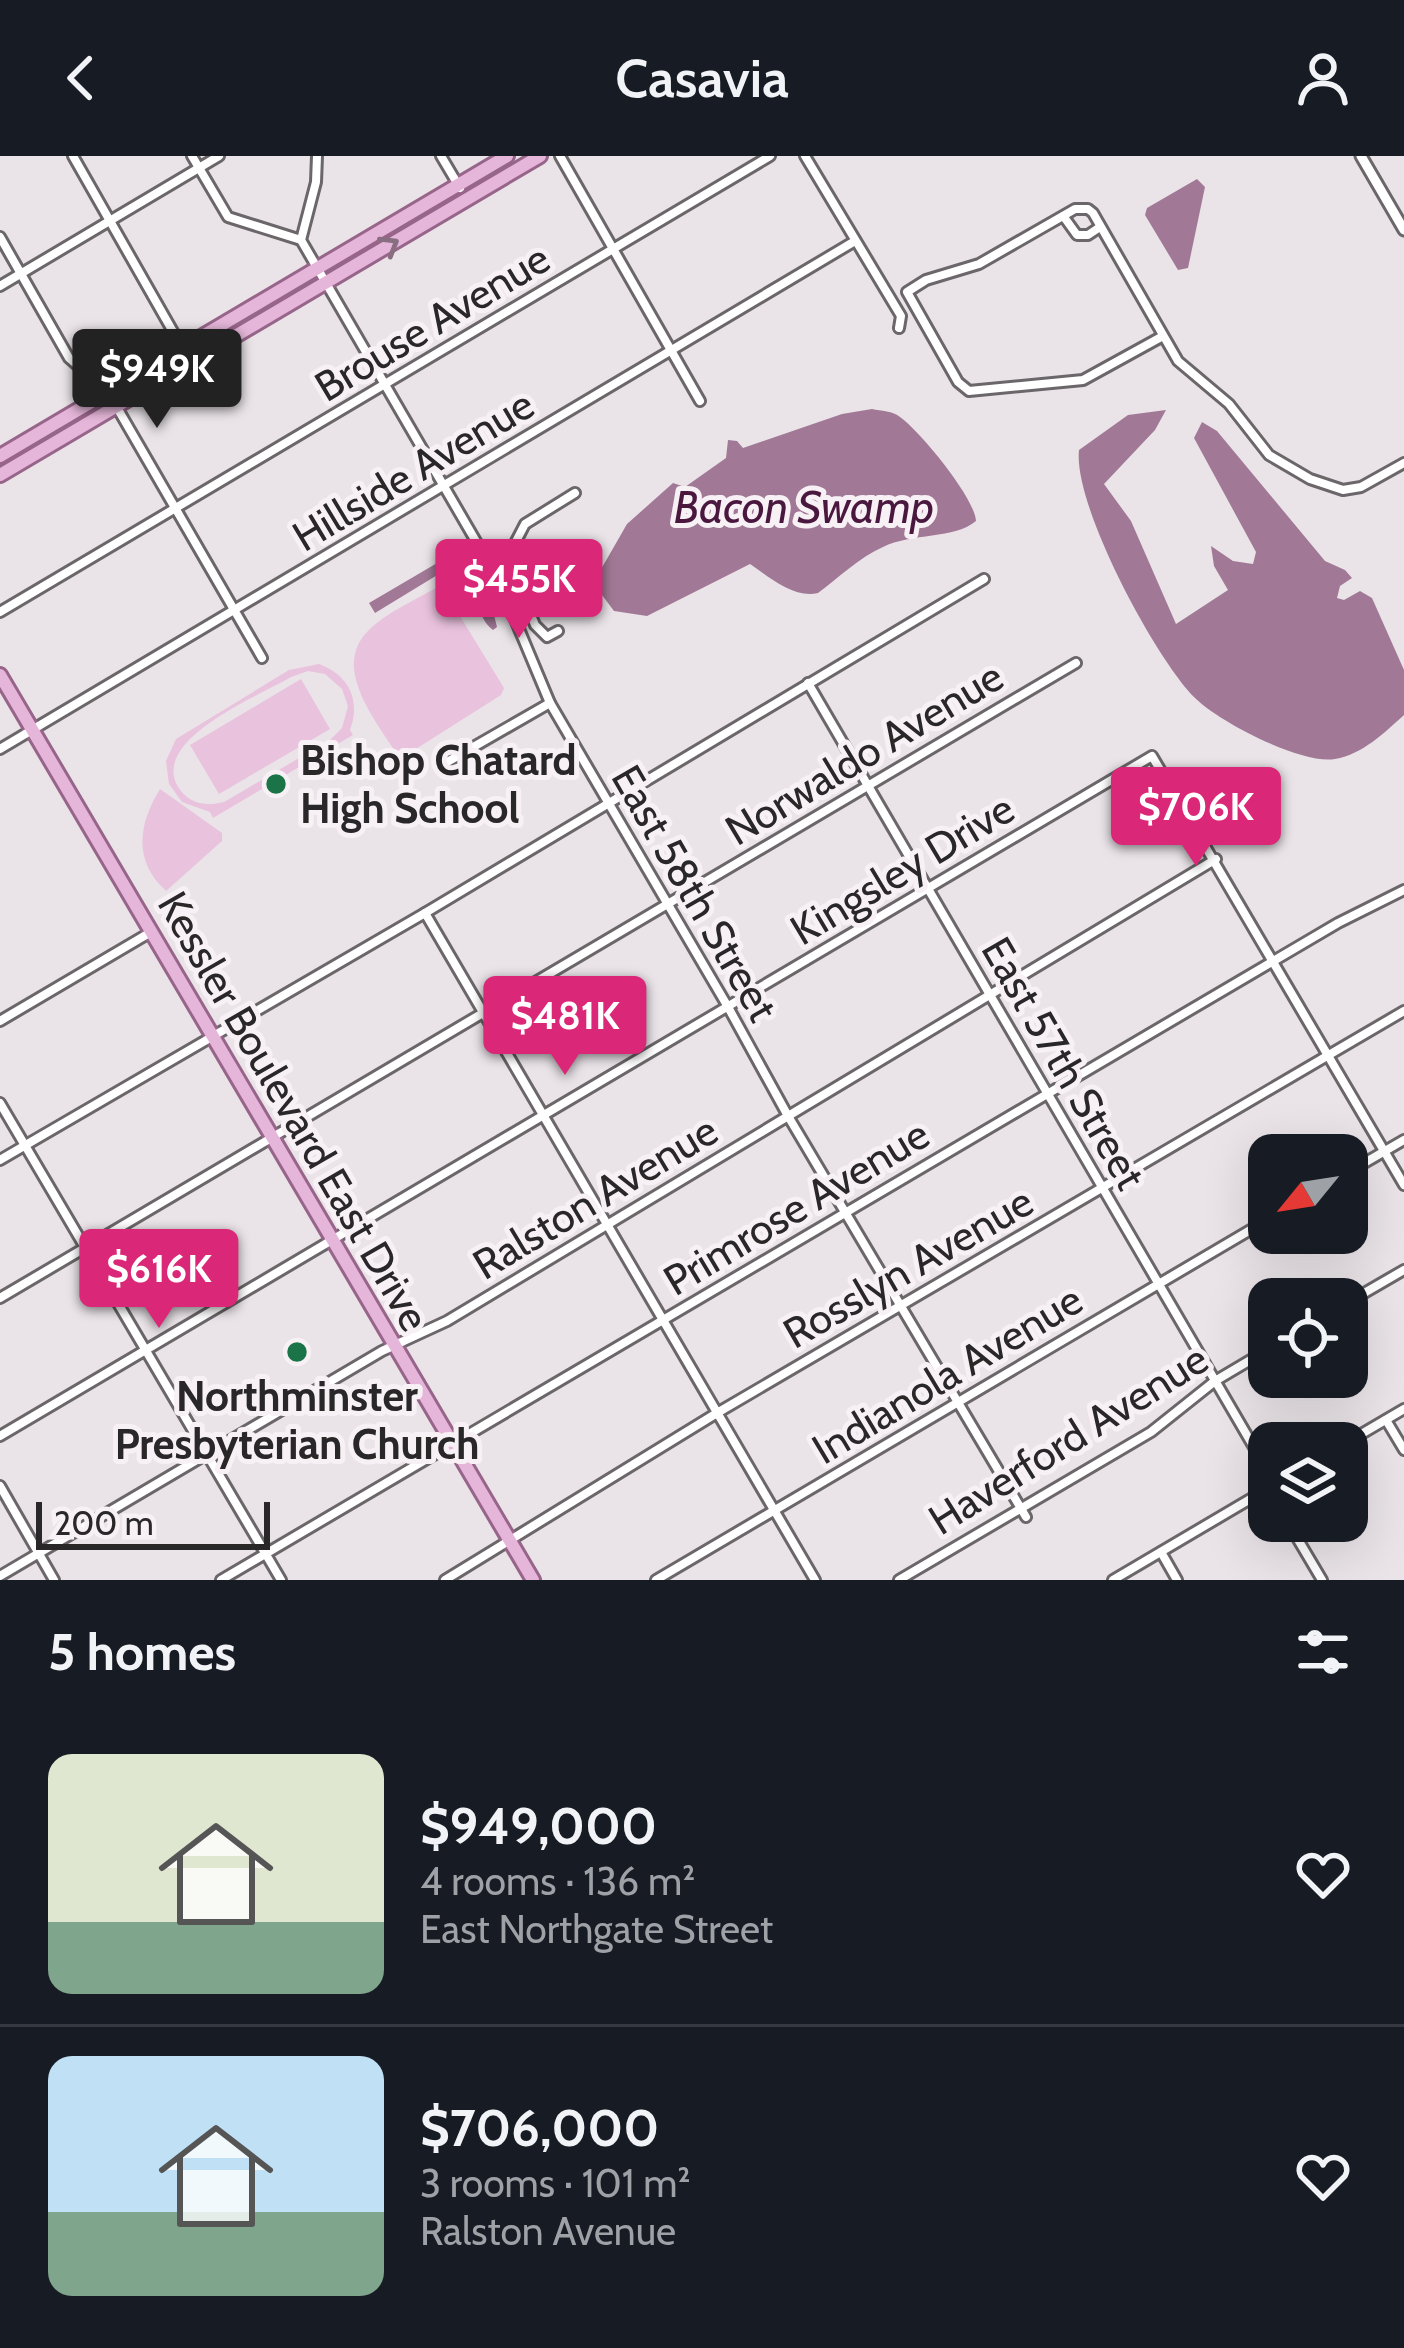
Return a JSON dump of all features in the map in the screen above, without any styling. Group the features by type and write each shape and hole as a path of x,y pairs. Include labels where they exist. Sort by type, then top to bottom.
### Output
{"main road":[{"path":"0,456 507,156"},
{"path":"0,475 540,156"},
{"name":"Kessler Boulevard East Drive","path":"0,675 532,1580"}],"street":[{"path":"73,156 191,363"},
{"path":"192,156 231,219 301,240 316,182 317,156"},
{"path":"0,286 219,156"},
{"path":"441,156 467,199"},
{"path":"560,156 700,401"},
{"name":"Brouse Avenue","path":"0,612 770,156"},
{"path":"806,156 902,316 898,328"},
{"path":"1361,156 1404,230"},
{"path":"1163,336 1083,380 973,392 958,382 907,292 931,278 968,270 1084,208 1094,213 1185,370 1229,404 1269,455 1310,478 1352,490 1404,463"},
{"path":"1064,217 1077,235 1088,235 1100,227"},
{"path":"0,238 69,358 117,406 262,658"},
{"name":"East 58th Street","path":"301,240 500,581 550,703 844,1213 1023,1512"},
{"name":"Hillside Avenue","path":"0,748 855,241"},
{"path":"558,631 547,637 537,629 511,555 521,529 575,493"},
{"path":"500,581 515,574"},
{"path":"0,1160 984,579"},
{"name":"Norwaldo Avenue","path":"0,1298 1076,663"},
{"name":"East 57th Street","path":"808,683 1248,1437"},
{"path":"449,761 550,703"},
{"name":"Kingsley Drive","path":"0,1436 1152,756 1216,860"},
{"path":"1216,860 1404,1185"},
{"name":"Ralston Avenue","path":"0,1576 394,1346 447,1321 1216,860"},
{"name":"Primrose Avenue","path":"221,1580 1047,1093 1404,890"},
{"path":"425,913 814,1580"},
{"path":"0,1021 151,932"},
{"name":"Rosslyn Avenue","path":"445,1580 717,1414 1404,1010"},
{"path":"0,1102 281,1580"},
{"path":"1368,1161 1404,1140"},
{"name":"Indianola Avenue","path":"656,1580 1248,1231"},
{"path":"1368,1291 1404,1270"},
{"name":"Haverford Avenue","path":"899,1580 1023,1512 1160,1426 1215,1381 1248,1361"},
{"path":"1368,1430 1404,1409"},
{"path":"1386,1420 1404,1450"},
{"path":"0,1486 55,1580"},
{"path":"1113,1580 1248,1501"},
{"path":"1299,1542 1322,1580"},
{"path":"1161,1552 1177,1580"}],"shaded area":[{"path":"441,585 504,688 501,695 400,759 362,696 354,662 368,631"},
{"path":"319,664 345,682 353,699 353,735 213,818 210,812 182,802 169,784 166,761 176,739 289,670","holes":["308,671 325,674 342,689 348,706 342,728 330,740 224,802 201,803 181,791 174,773 178,755 191,738 232,708 291,677"]},
{"path":"301,679 330,729 219,794 190,745"},
{"path":"160,789 222,833 222,841 166,891 148,867 142,842 147,816"}],"water":[{"path":"1197,179 1205,187 1188,268 1178,270 1145,215 1147,208"},
{"name":"Bacon Swamp","path":"872,409 897,415 920,436 957,482 976,521 957,531 883,547 818,593 791,590 750,564 647,616 614,611 602,595 596,578 627,524 673,483 685,487 726,458 728,440 743,448 842,414"},
{"path":"1166,410 1155,430 1104,484 1131,521 1176,624 1228,590 1214,566 1211,546 1233,561 1253,564 1256,552 1194,438 1202,422 1217,431 1325,561 1352,578 1340,586 1337,598 1344,600 1360,591 1372,598 1404,670 1404,715 1364,748 1335,759 1320,759 1282,748 1221,718 1177,677 1138,615 1089,506 1079,450 1128,415"},
{"path":"461,549 488,591 497,627 493,630 457,563 375,613 369,603"}],"place":[{"name":"Bishop Chatard High School","path":"276,784"},
{"name":"Northminster Presbyterian Church","path":"297,1352"}]}
